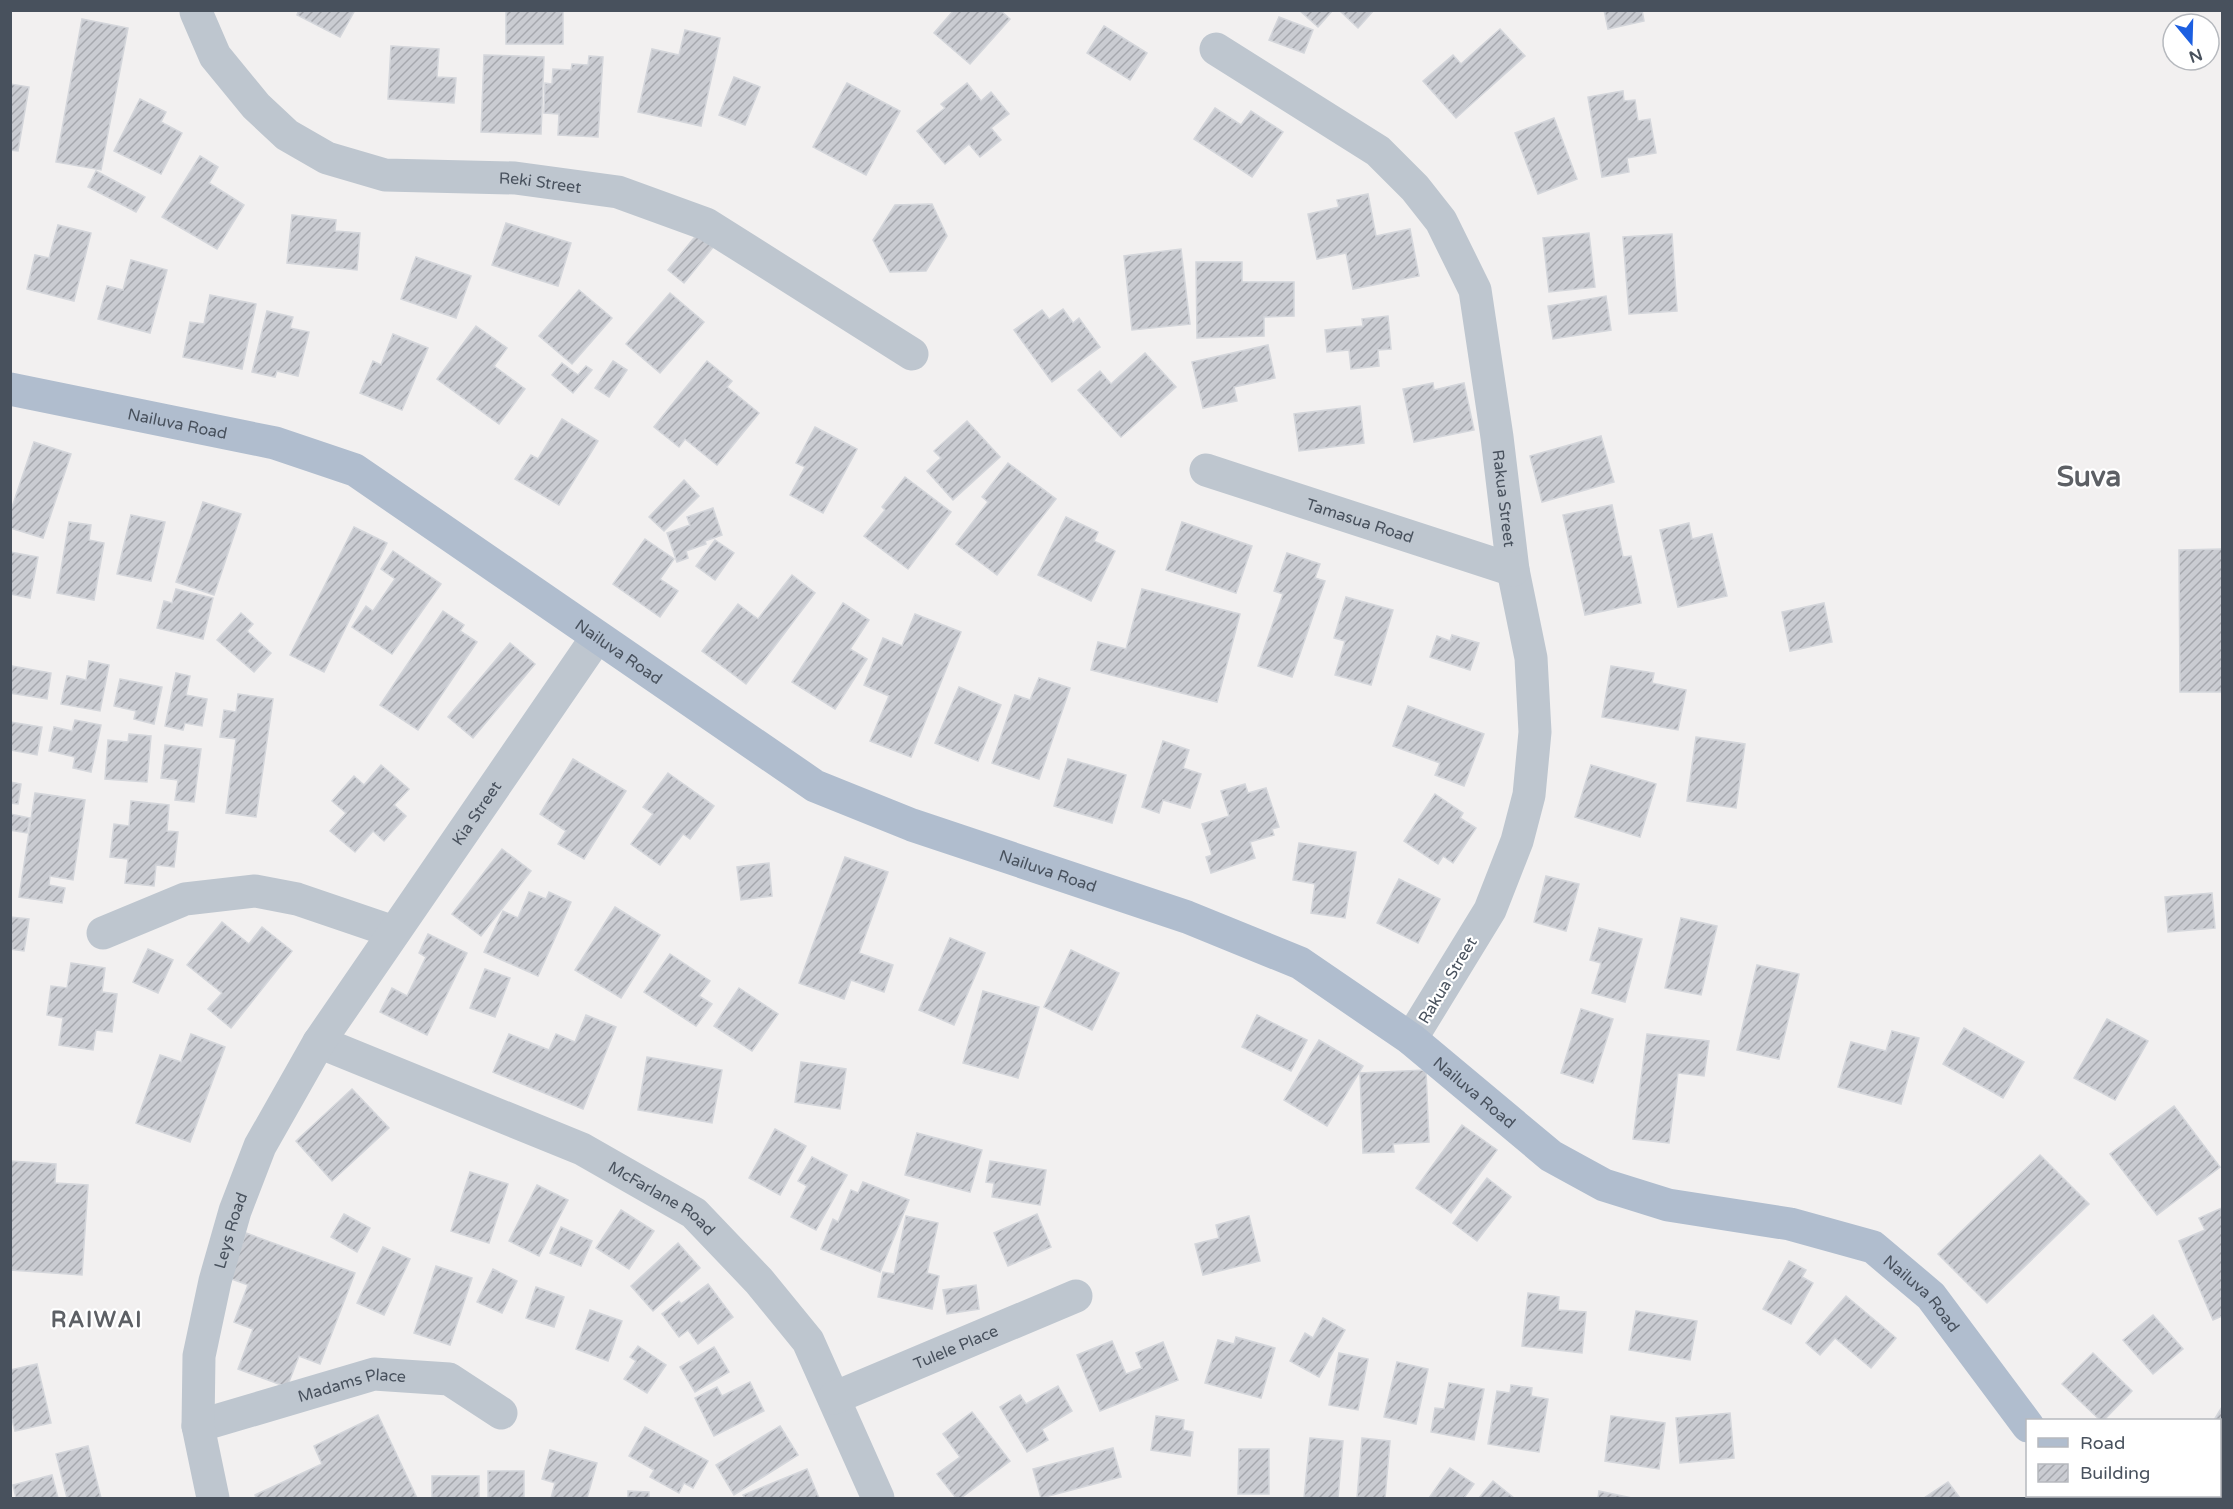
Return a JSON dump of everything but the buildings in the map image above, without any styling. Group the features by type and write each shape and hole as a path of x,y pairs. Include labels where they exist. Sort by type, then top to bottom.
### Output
{"main road":[{"name":"Nailuva Road","path":"10,389 275,443 355,470 815,786 912,825 1187,917 1300,963 1411,1039 1551,1156 1604,1185 1668,1204 1790,1224 1873,1247 1931,1296 2026,1423"}],"street":[{"name":"Reki Street","path":"195,11 215,56 256,106 287,135 327,158 385,175 515,178 618,192 706,224 912,354"},
{"name":"Rakua Street","path":"1216,49 1378,152 1415,188 1441,221 1475,290 1497,437 1513,570 1531,669 1535,732 1529,795 1517,841 1490,910 1411,1039"},
{"name":"Tamasua Road","path":"1206,470 1513,570"},
{"name":"Kia Street","path":"355,989 597,637"},
{"path":"104,933 185,899 255,891 297,899 394,932"},
{"name":"Leys Road","path":"213,1498 198,1426 199,1356 214,1281 235,1210 260,1146 319,1042 355,989"},
{"name":"McFarlane Road","path":"319,1042 582,1149 694,1213 759,1281 808,1341 878,1498"},
{"name":"Tulele Place","path":"834,1398 1076,1296"},
{"name":"Madams Place","path":"198,1426 374,1374 449,1379 501,1413"}],"district":[{"name":"Suva","path":"2089,476"},
{"name":"RAIWAI","path":"97,1319"}]}
